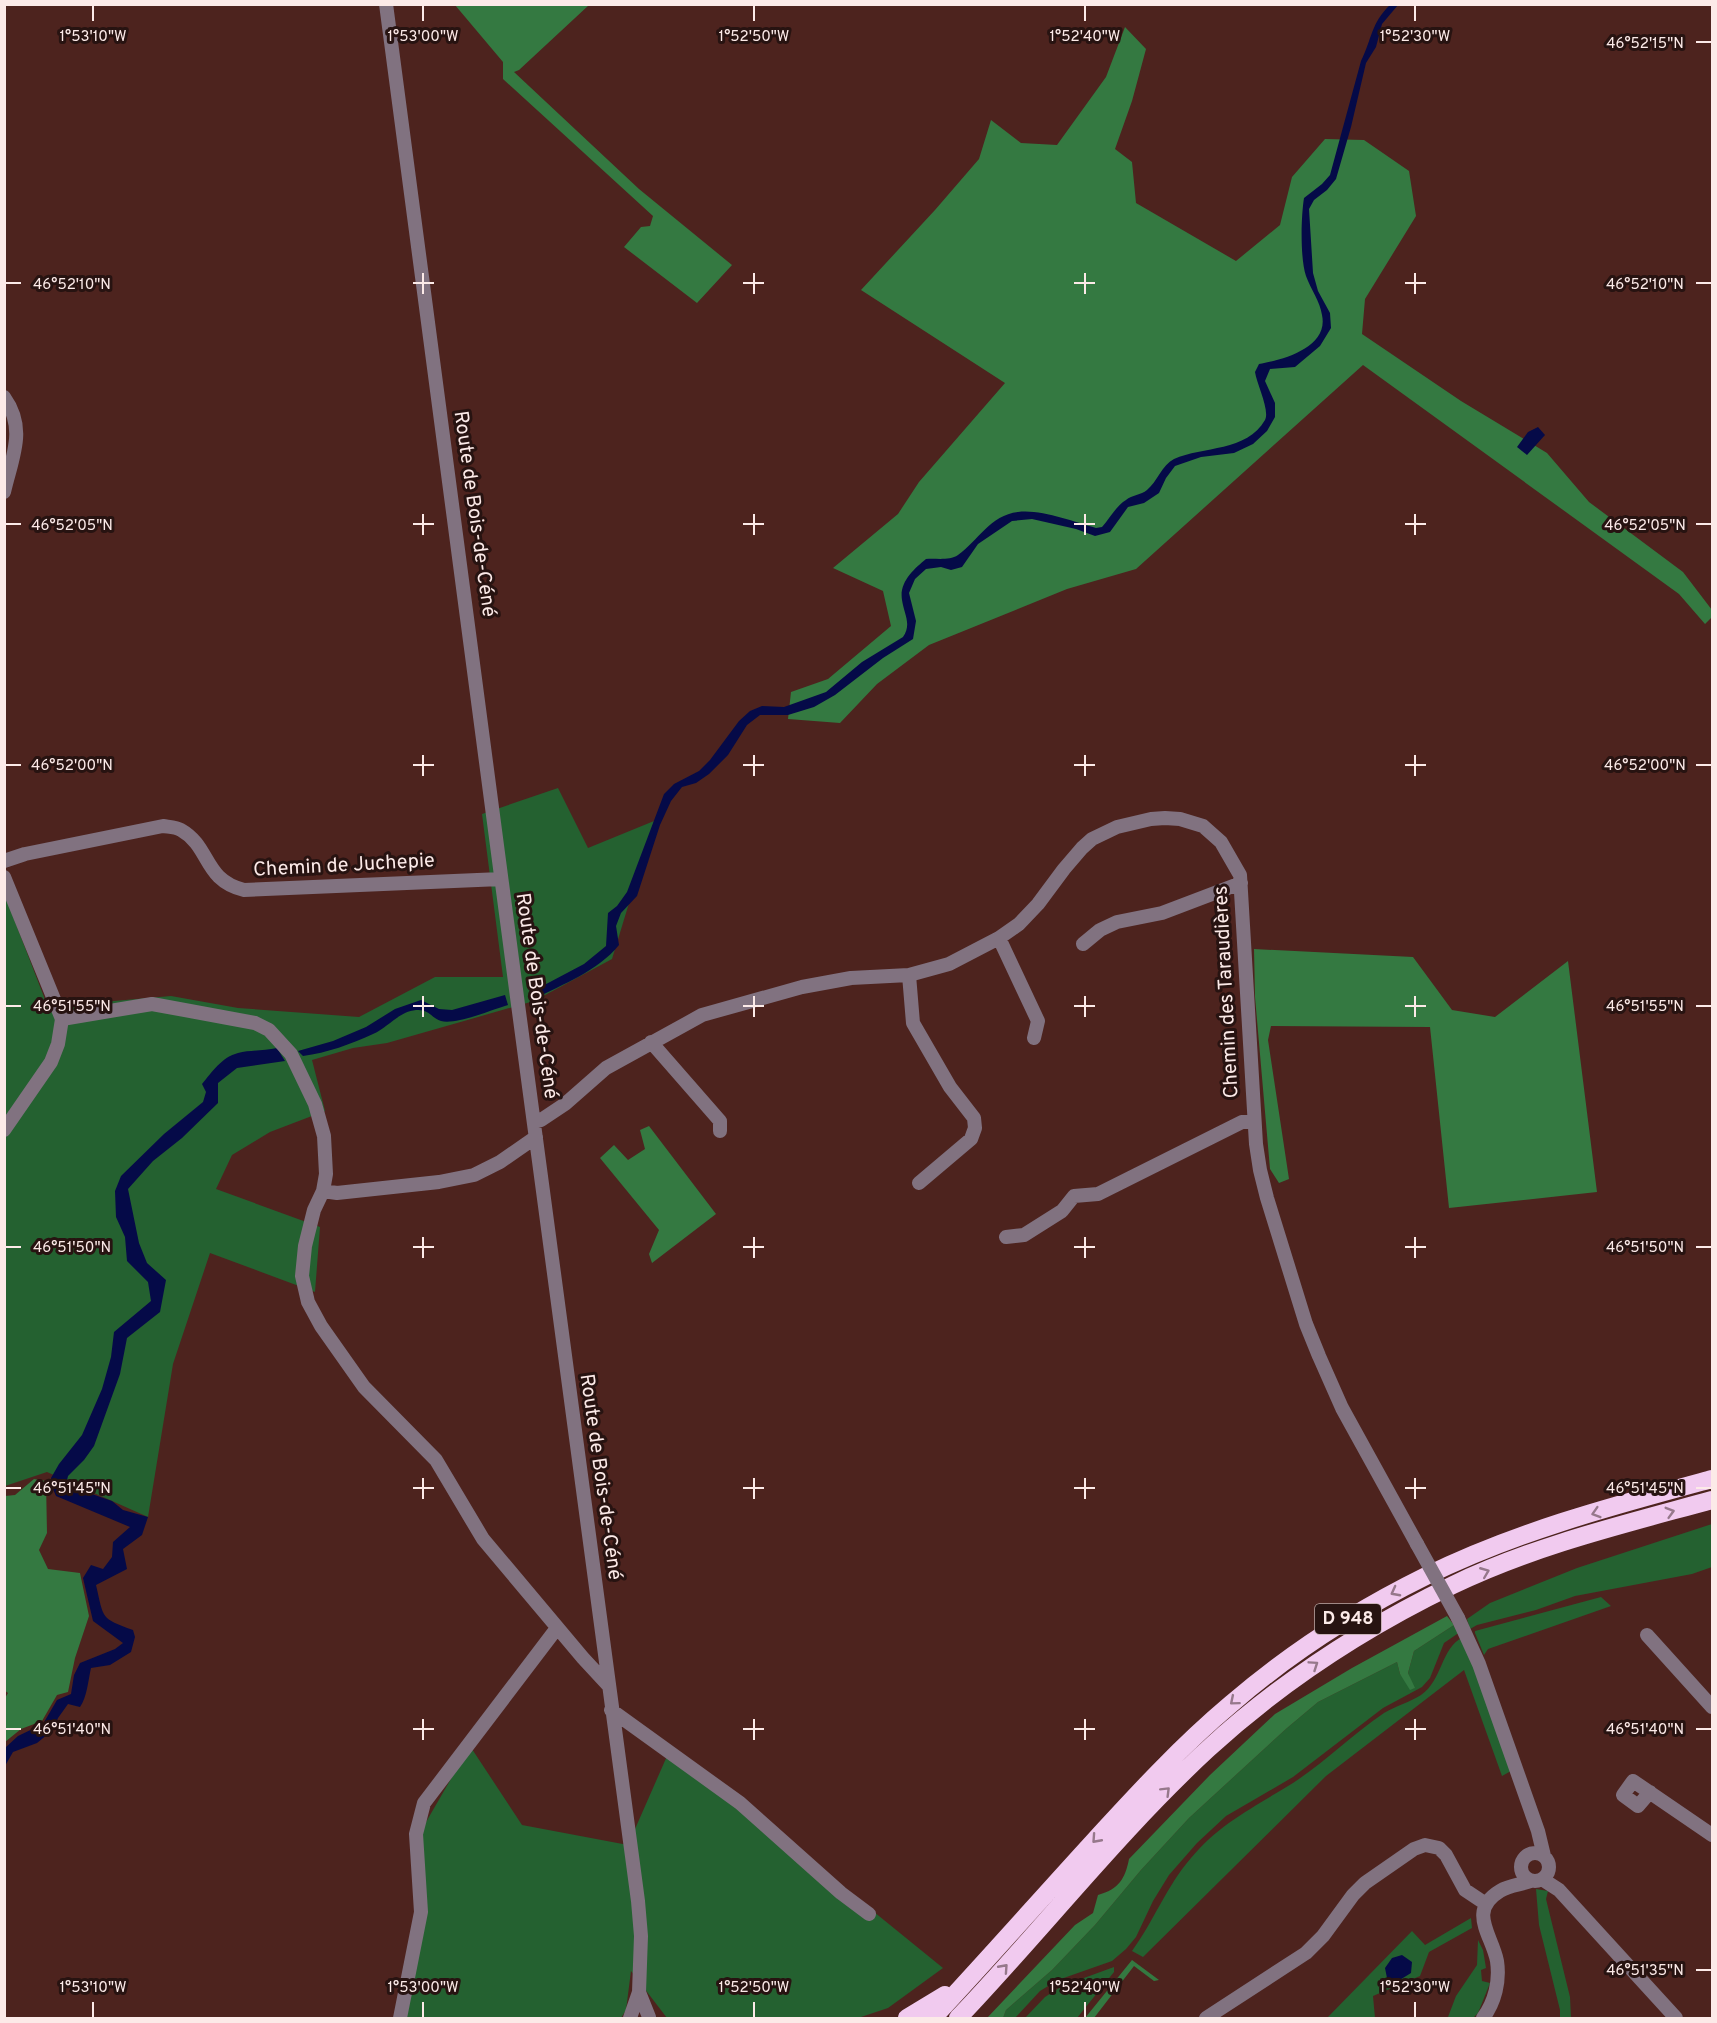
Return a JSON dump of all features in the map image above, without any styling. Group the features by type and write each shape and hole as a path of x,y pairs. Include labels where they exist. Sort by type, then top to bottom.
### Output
{"highway":[{"name":"D 948","path":"933,2019 1146,1784 1191,1739 1256,1683 1317,1639 1377,1602 1426,1576 1495,1546 1557,1524 1713,1479"},
{"name":"D 948","path":"961,2016 1163,1793 1207,1750 1252,1711 1298,1676 1357,1636 1455,1584 1561,1542 1713,1500"},
{"path":"907,2019 969,1979"}],"street":[{"name":"Route de Bois-de-Céné","path":"386,4 638,1901 641,1936 639,1992"},
{"path":"4,397 14,412 18,430 4,492"},
{"name":"Chemin des Taraudières","path":"534,1122 565,1104 606,1068 702,1015 802,987 851,978 909,975 949,964 999,938 1028,916 1064,869 1092,838 1103,832 1135,822 1173,819 1203,826 1221,842 1237,867 1241,883 1254,1121 1260,1170 1314,1345 1342,1408 1458,1617 1479,1664 1539,1837 1540,1868"},
{"name":"Chemin de Juchepie","path":"4,861 25,854 163,826 179,829 192,837 220,880 231,887 244,890 501,879"},
{"path":"4,877 62,1019 58,1044 51,1062 4,1130"},
{"path":"1083,944 1100,930 1117,922 1162,913 1241,883"},
{"path":"999,938 1038,1021 1034,1038"},
{"path":"909,975 913,1023 950,1087 974,1118 975,1128 971,1139 919,1183"},
{"path":"62,1019 152,1004 255,1023 269,1030 291,1054 315,1104 324,1136 326,1174 323,1191 314,1210 305,1246 302,1276 308,1302 321,1326 364,1387 436,1460 483,1539 608,1685"},
{"path":"651,1042 720,1121 720,1131"},
{"path":"1006,1237 1024,1235 1062,1211 1074,1196 1098,1194 1242,1122 1254,1121"},
{"path":"323,1191 337,1193 428,1183 474,1175 500,1162 536,1137"},
{"path":"400,2019 422,1912 416,1833 424,1803 557,1628"},
{"path":"1647,1635 1713,1707"},
{"path":"611,1710 740,1803 841,1893 869,1914"},
{"path":"1650,1792 1713,1835"},
{"path":"1206,2019 1306,1953 1323,1936 1353,1894 1414,1849 1425,1845 1439,1848 1446,1855 1465,1890 1486,1904"},
{"path":"1509,1886 1521,1869 1524,1859 1540,1868 1677,2019"},
{"path":"1483,2019 1495,1995 1498,1972 1484,1923 1486,1904 1493,1896 1540,1868"},
{"path":"639,1992 651,2018 632,2019 639,1992"}],"green space":[{"path":"455,5 589,5 519,70 514,72 639,189 732,265 697,303 624,247 641,227 650,226 653,216 503,79 503,62"},
{"path":"1125,27 1146,49 1132,101 1115,149 1132,162 1136,203 1236,261 1280,225 1292,177 1325,139 1364,140 1409,171 1416,216 1365,299 1362,334 1461,401 1547,453 1589,502 1683,572 1712,610 1712,617 1705,624 1679,594 1363,365 1136,569 1067,589 929,645 877,684 840,723 788,719 791,692 828,679 891,626 883,591 833,568 898,514 919,482 1005,383 861,290 979,159 991,120 1021,143 1057,145 1106,77"},
{"path":"558,788 588,848 654,821 612,959 534,1001 387,1043 353,1048 312,1060 325,1111 270,1132 232,1155 216,1189 320,1227 315,1292 210,1253 173,1364 148,1517 47,1472 5,1486 4,893 49,1010 68,1005 171,996 238,1008 359,1017 435,977 503,977 482,814"},
{"path":"1254,949 1413,957 1452,1010 1495,1017 1568,961 1597,1192 1449,1208 1430,1027 1271,1026 1268,1040 1289,1179 1279,1183 1270,1169 1255,997"},
{"path":"649,1126 716,1214 652,1263 649,1254 659,1230 600,1158 614,1145 628,1160 645,1149 640,1130"},
{"path":"34,1479 46,1481 47,1533 39,1550 48,1569 80,1573 89,1616 75,1658 68,1692 57,1695 42,1721 21,1729 5,1742 5,1698 8,1693 4,1690 5,1496 15,1495"},
{"path":"1712,1524 1712,1567 1692,1574 1575,1596 1470,1629 1467,1619 1490,1603 1577,1568"},
{"path":"1601,1597 1611,1606 1488,1649 1484,1655 1475,1633 1475,1631"},
{"path":"1447,1616 1454,1625 1414,1651 1408,1673 1415,1688 1410,1690 1400,1674 1397,1662 1318,1702 1189,1818 1095,1925 1052,1970 1006,2010 1003,2018 987,2018 1075,1925 1093,1913 1098,1895 1111,1890 1120,1882 1129,1859 1210,1775 1275,1714 1352,1668"},
{"path":"1454,1625 1460,1632 1444,1643 1430,1678 1422,1687 1383,1708 1293,1777 1226,1816 1197,1843 1169,1875 1153,1901 1136,1937 1126,1949 1112,1961 1058,1980 1040,1991 1015,2018 1003,2018 1006,2010 1052,1970 1095,1925 1189,1818 1287,1728 1318,1702 1397,1662 1400,1674 1414,1689 1408,1673 1414,1651"},
{"path":"1463,1637 1511,1771 1502,1776 1464,1670 1326,1776 1143,1957 1132,1951 1182,1869 1202,1846 1239,1816 1305,1775 1384,1713 1421,1695 1434,1681 1455,1642"},
{"path":"470,1746 522,1825 628,1845 671,1747 943,1968 888,2008 858,2018 667,2018 631,1971 626,2010 621,2018 399,2018 421,1941 422,1829"},
{"path":"1536,1889 1548,1891 1546,1899 1570,1997 1571,2018 1560,2018 1539,1925"},
{"path":"1471,1918 1472,1928 1429,1952 1420,1976 1373,1996 1375,2018 1327,2018 1412,1931 1425,1945"},
{"path":"1478,1940 1483,1950 1486,1968 1481,1970 1482,1981 1490,1983 1478,2013 1473,2018 1431,2018 1448,2017 1456,1996 1477,1965"},
{"path":"1132,1960 1159,1980 1154,1981 1134,1966 1094,2018 1085,2018"},
{"path":"1114,1967 1114,1972 1077,2018 1025,2018 1045,1997 1062,1986"}],"shaded area":[{"path":"1390,5 1398,5 1382,24 1376,47 1366,63 1336,179 1314,200 1309,209 1313,273 1318,291 1330,313 1331,328 1320,346 1295,367 1270,369 1265,381 1275,403 1275,417 1267,431 1253,444 1234,453 1201,457 1175,466 1159,493 1144,503 1128,507 1110,532 1095,536 1076,529 1032,519 1012,521 978,544 962,567 951,570 941,567 926,569 915,579 909,593 916,621 913,639 883,658 835,695 814,707 788,715 760,715 747,725 728,755 709,774 696,783 682,787 671,801 660,825 637,896 621,913 616,926 619,945 591,970 534,999 533,991 584,964 606,946 608,913 617,906 627,892 664,794 674,784 699,771 739,721 750,711 762,706 784,707 826,692 862,662 903,637 907,623 902,600 903,587 912,572 926,559 947,559 958,555 992,523 1008,514 1018,512 1047,514 1096,528 1102,527 1128,498 1147,490 1166,465 1174,459 1236,443 1257,430 1266,416 1265,404 1255,372 1259,364 1302,350 1318,336 1322,326 1321,310 1304,268 1302,216 1304,198 1330,175 1361,61 1375,25"},
{"path":"1538,427 1545,435 1527,455 1517,447 1528,432"},
{"path":"505,995 508,1005 464,1019 447,1022 438,1020 424,1011 410,1011 379,1031 339,1048 303,1056 298,1051 333,1041 366,1027 395,1009 421,1000 439,1009 452,1010"},
{"path":"277,1048 285,1061 237,1068 218,1083 218,1103 182,1138 153,1161 128,1189 139,1243 147,1263 166,1280 160,1312 127,1338 120,1374 94,1446 68,1476 66,1485 112,1501 123,1510 148,1517 142,1535 123,1549 127,1569 96,1585 105,1616 114,1623 133,1630 135,1637 131,1652 110,1665 91,1668 86,1694 80,1707 68,1704 53,1730 37,1743 13,1752 5,1766 5,1748 18,1736 43,1724 57,1700 71,1694 74,1675 80,1663 115,1649 123,1643 93,1621 83,1578 91,1565 103,1569 112,1557 113,1542 130,1527 56,1496 51,1478 82,1435 102,1389 111,1357 114,1332 151,1301 148,1282 127,1261 125,1237 116,1217 115,1191 121,1176 164,1134 203,1102 206,1092 202,1084 222,1061 238,1053"},
{"path":"1402,1955 1412,1962 1411,1973 1398,1981 1387,1978 1385,1968 1392,1958"}]}
